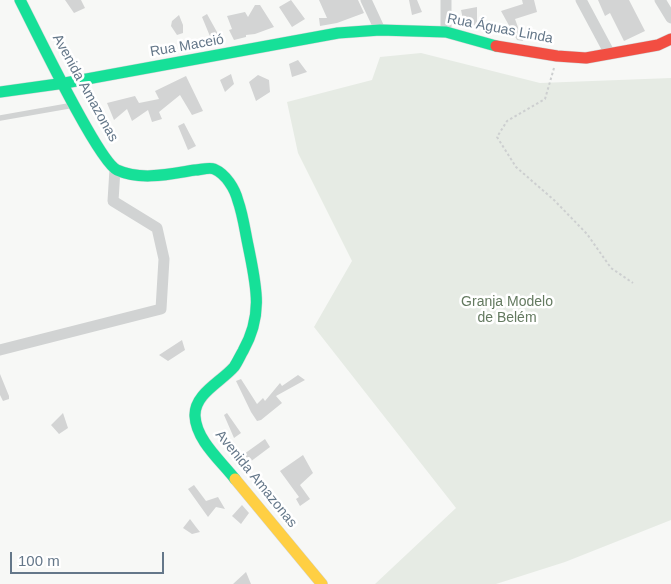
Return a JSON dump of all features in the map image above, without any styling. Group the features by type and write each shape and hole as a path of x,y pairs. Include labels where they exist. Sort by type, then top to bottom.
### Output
{"street":[{"name":"Avenida Amazonas","path":"20,0 95,143 115,169 136,176 161,175 212,168 230,183 238,200 254,279 258,302 256,320 250,339 234,367 200,398 195,416 197,428 208,446 322,584"},
{"path":"366,0 380,30"},
{"path":"446,0 446,32"},
{"path":"581,0 610,54"},
{"path":"660,0 671,18"},
{"name":"Rua Maceió","path":"0,92 65,83 338,33 380,30"},
{"name":"Rua Águas Linda","path":"380,30 446,32 504,48 557,56 586,58 658,45 671,39"},
{"path":"0,350 161,309 164,259 157,228 112,201 115,169"}],"lane":[{"path":"0,118 76,105"}],"path":[{"path":"557,56 546,99 507,121 497,137 516,167 554,200 587,234 612,268 633,284"}],"green space":[{"name":"Granja Modelo de Belém","path":"421,53 540,83 671,78 671,520 565,562 496,584 375,584 456,508 314,327 352,261 298,153 287,102 372,80 380,57"}],"building":[{"path":"65,0 81,0 85,8 74,13"},
{"path":"291,0 305,19 292,27 279,7"},
{"path":"319,0 358,0 364,13 337,23 320,26 319,18 327,18"},
{"path":"409,0 417,0 422,12 412,15"},
{"path":"522,0 534,0 537,12 515,19 523,41 517,40 501,11 523,4"},
{"path":"598,0 629,0 645,31 624,41 610,13 605,16"},
{"path":"255,5 260,5 274,27 234,40 229,30 232,29 227,16 245,12 248,17"},
{"path":"477,7 477,26 466,24 466,18 463,19 461,10"},
{"path":"207,14 222,41 214,46 202,17"},
{"path":"179,15 183,25 183,33 177,35 171,26 172,21"},
{"path":"298,60 307,72 292,77 289,64"},
{"path":"231,74 234,84 225,92 220,80"},
{"path":"258,75 269,80 270,92 256,101 249,82"},
{"path":"186,76 203,111 192,115 180,95 159,112 162,119 152,122 148,110 132,121 127,109 114,120 107,103 135,96 139,103 159,99 155,91"},
{"path":"184,123 196,146 188,150 178,126"},
{"path":"182,340 185,350 168,361 159,355"},
{"path":"0,374 9,396 9,399 3,401 0,395"},
{"path":"298,375 305,380 276,396 282,403 261,420 257,421 236,381 241,379 257,404 263,398 265,401 280,383 282,386"},
{"path":"63,413 68,428 59,434 51,425"},
{"path":"227,413 241,433 234,438 224,415"},
{"path":"265,439 270,447 250,462 244,454"},
{"path":"303,455 313,473 300,485 310,499 300,506 296,499 299,497 280,471"},
{"path":"194,485 206,501 218,497 225,509 216,507 208,517 188,489"},
{"path":"242,505 249,513 241,524 232,516"},
{"path":"190,519 200,532 192,534 183,528"},
{"path":"246,572 251,584 233,584"}],"traffic: fast":[{"path":"20,0 82,119 108,161 117,170 146,176 212,168 226,178 235,192 243,217 254,273 256,299 254,324 250,337 235,365 229,373 203,395 196,408 195,416 196,425 204,442 235,479"},
{"path":"0,92 65,83 338,33 380,30 446,32 496,46"}],"traffic: slow":[{"path":"235,479 322,584"}],"traffic: jam":[{"path":"496,46 557,56 586,58 658,45 671,39"}]}
